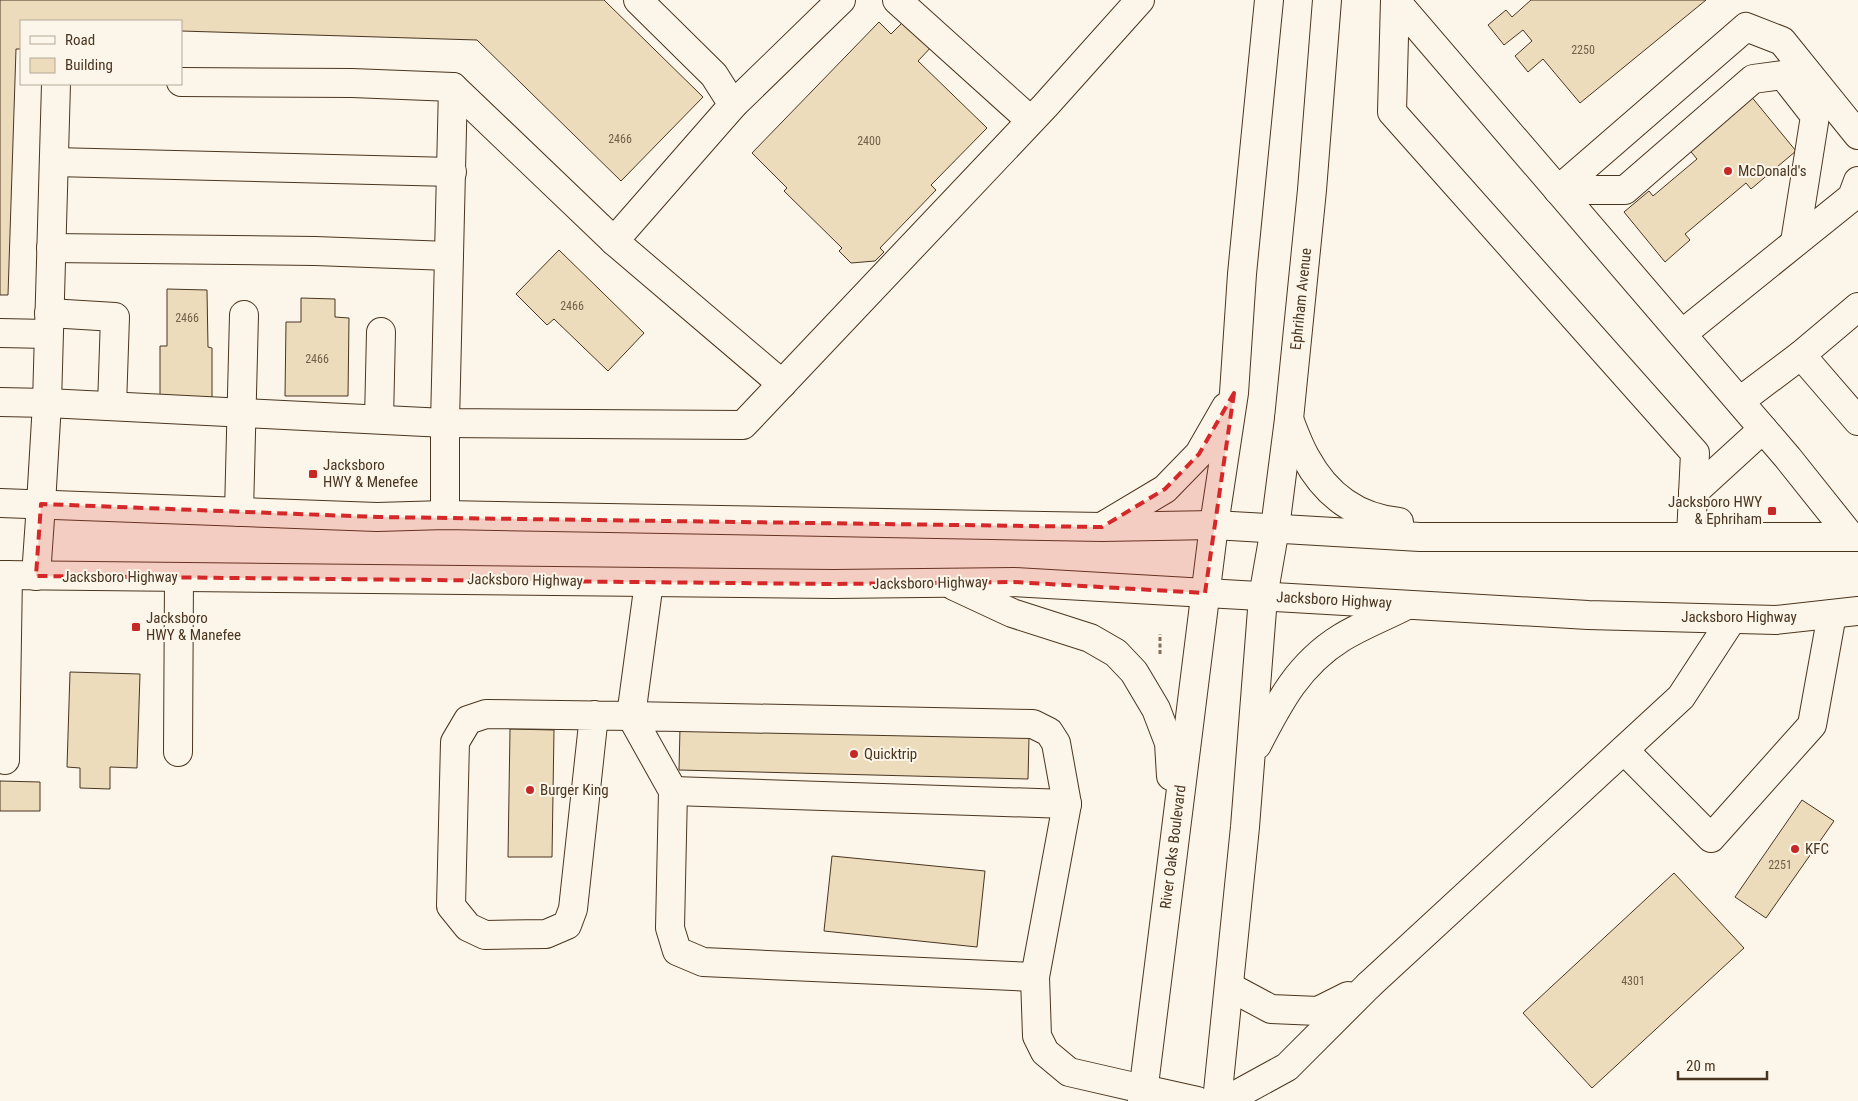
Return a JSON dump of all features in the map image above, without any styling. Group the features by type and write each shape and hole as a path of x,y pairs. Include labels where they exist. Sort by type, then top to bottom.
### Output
{"main road":[{"path":"638,0 714,75 733,105"},
{"path":"614,241 733,105 841,0"},
{"path":"897,0 1030,120"},
{"path":"0,402 47,402 445,423 743,425 1030,120 1140,0"},
{"path":"1205,593 1234,393 1242,274 1269,0"},
{"name":"Ephriham Avenue","path":"1263,596 1275,528 1289,419 1312,190 1327,0"},
{"path":"1691,536 1695,453 1392,112 1395,0 1855,537"},
{"path":"1558,190 1746,27 1782,42 1858,135"},
{"path":"1558,190 1625,190 1753,79 1784,75 1815,116 1796,242"},
{"path":"182,82 352,83 454,87 614,241 782,384"},
{"path":"36,576 47,402 56,85"},
{"path":"445,516 445,423 454,87"},
{"path":"54,162 452,172"},
{"path":"1682,334 1852,197 1858,181"},
{"path":"52,248 315,251 449,256"},
{"path":"1740,401 1801,355 1858,307"},
{"path":"239,512 244,315"},
{"path":"0,333 49,324 115,318 112,406"},
{"path":"379,419 381,332"},
{"path":"1801,355 1858,421"},
{"path":"1102,527 1165,489 1199,454 1234,393"},
{"path":"1289,419 1306,459 1326,486 1350,508 1366,516 1390,521 1544,538"},
{"path":"1693,492 1763,429"},
{"path":"0,503 377,517 445,516 1102,527 1214,525 1420,537 1855,537"},
{"path":"4,575 5,760"},
{"name":"Jacksboro Highway","path":"4,575 833,584 1014,582 1588,615 1776,620 1845,612"},
{"path":"178,752 179,577"},
{"path":"649,582 631,716 672,791 670,928 677,951 702,962 1035,977"},
{"path":"948,583 1012,613 1090,638 1116,653 1134,672 1156,709 1169,743 1175,829"},
{"name":"River Oaks Boulevard","path":"1143,1095 1205,593"},
{"path":"1217,1101 1230,987 1251,758 1263,596"},
{"path":"1251,758 1277,706 1298,675 1317,656 1342,637 1409,604"},
{"path":"1624,750 1711,838 1812,725 1845,612"},
{"path":"1225,1101 1286,1067 1369,985 1682,697 1732,619"},
{"path":"594,715 574,909 567,925 546,934 485,934 468,927 451,906 455,742 468,720 486,714 594,715 1033,724 1049,732 1056,743 1067,804 1035,977 1037,1036 1045,1052 1069,1072 1143,1095 1198,1101"},
{"path":"672,791 1067,804"},
{"path":"1230,987 1271,1009 1318,1011 1369,985"}],"path":[{"path":"1160,634 1160,654"}],"highlighted area":[{"path":"1234,393 1205,593 1014,582 833,584 36,576 41,504 377,517 1102,527 1165,489 1199,454"}],"building":[{"path":"0,0 604,0 703,97 621,181 477,40 182,31 182,20 20,20 20,49 16,49 8,295 0,295"},
{"path":"1531,0 1706,0 1580,103 1543,59 1528,72 1515,56 1532,41 1523,30 1504,45 1488,25 1506,10 1512,17"},
{"path":"907,18 934,44 918,61 987,128 931,185 936,190 880,248 884,252 875,261 851,263 839,251 842,248 784,191 787,188 752,153 879,22 891,34"},
{"name":"McDonald's","path":"1750,95 1796,151 1751,189 1746,183 1685,234 1690,240 1665,262 1624,212 1649,191 1653,196 1697,159 1687,147"},
{"path":"559,250 644,333 608,371 554,319 547,325 516,294"},
{"path":"167,289 207,290 208,347 212,348 212,398 160,397 160,346 167,346"},
{"path":"301,298 335,299 335,317 349,318 348,396 285,396 286,322 301,322"},
{"path":"70,672 140,674 137,768 110,767 110,789 80,788 80,768 67,767"},
{"name":"Quicktrip","path":"680,728 1029,737 1028,779 679,770"},
{"path":"510,729 554,730 552,857 508,857"},
{"path":"0,781 40,782 40,811 0,811"},
{"path":"1802,800 1834,821 1766,918 1735,897"},
{"path":"832,856 985,871 977,947 824,931"},
{"path":"1674,873 1744,948 1592,1088 1523,1013"}],"place":[{"name":"McDonald's","path":"1728,171"},
{"name":"Jacksboro HWY & Menefee","path":"313,474"},
{"name":"Jacksboro HWY & Ephriham","path":"1772,511"},
{"name":"Jacksboro HWY & Manefee","path":"136,627"},
{"name":"Quicktrip","path":"854,754"},
{"name":"Burger King","path":"530,790"},
{"name":"KFC","path":"1795,849"}]}
